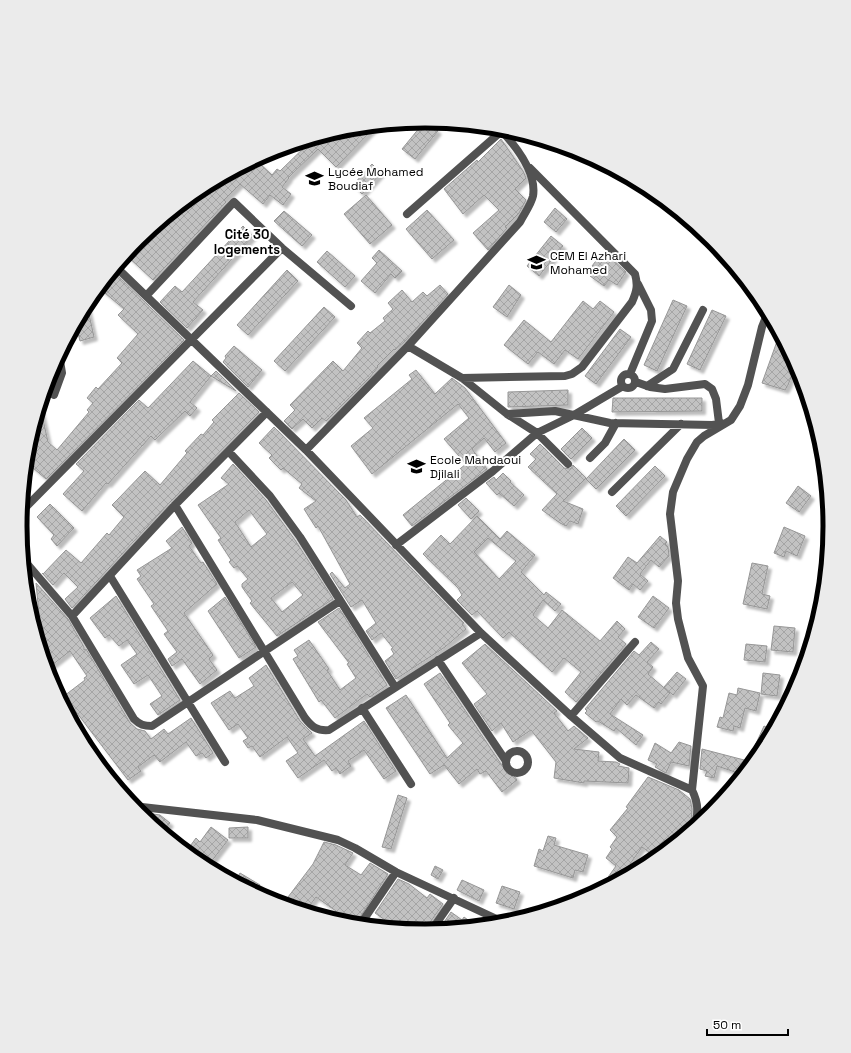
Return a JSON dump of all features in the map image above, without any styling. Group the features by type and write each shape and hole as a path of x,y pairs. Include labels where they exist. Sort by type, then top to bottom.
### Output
{"street":[{"path":"407,214 495,134"},
{"path":"507,137 528,165 634,274 651,310 652,321 630,374"},
{"path":"306,450 408,346 520,222 533,197 533,178 528,165"},
{"path":"146,296 234,202 282,248 350,306"},
{"path":"28,505 282,248"},
{"path":"120,271 306,450 481,633 571,716 620,758 692,790"},
{"path":"462,378 565,376 572,374 582,367 632,302 637,292 638,282"},
{"path":"647,386 673,369 703,310"},
{"path":"697,817 699,812 697,800 692,790 704,686 688,658 678,619 676,603 678,581 670,514 673,492 687,459 697,442 704,436 731,420 740,406 748,385 765,318"},
{"path":"408,346 462,378 507,414 538,433 568,464"},
{"path":"54,395 62,374 61,365"},
{"path":"630,374 634,377 636,382 647,386 665,389 705,384 712,388 716,399 719,423"},
{"path":"623,386 621,381 623,376 630,374"},
{"path":"396,545 493,471 538,433 574,415 623,386 631,388 636,382"},
{"path":"507,414 555,411 616,423 713,425 731,420"},
{"path":"72,616 175,505 267,412"},
{"path":"590,458 605,443 616,423"},
{"path":"612,492 681,424"},
{"path":"229,452 270,496 300,537 395,687"},
{"path":"175,505 264,652 312,726 320,731 328,730 481,633"},
{"path":"29,566 72,616 139,725 152,726 340,601"},
{"path":"110,576 225,762"},
{"path":"571,716 635,642"},
{"path":"438,660 506,761"},
{"path":"362,708 411,784"},
{"path":"143,807 257,820 338,840 355,848 396,872 454,898 493,919"},
{"path":"364,920 396,872"},
{"path":"436,925 454,898"}],"building":[{"path":"419,128 435,128 438,131 415,159 402,149"},
{"path":"371,131 336,167 318,149 288,178 282,187 291,194 283,205 270,195 263,204 240,184 224,200 226,202 153,280 131,259 163,227 183,210 226,181 260,164 272,175 277,169 280,171 305,147"},
{"path":"501,139 523,171 526,178 515,189 526,200 519,213 505,227 507,228 488,250 473,233 499,210 484,195 463,214 444,189 477,160 478,162"},
{"path":"372,164 381,173 362,194 353,185"},
{"path":"366,195 392,225 370,244 344,214"},
{"path":"555,208 567,219 556,232 544,222"},
{"path":"427,210 454,240 432,259 406,229"},
{"path":"284,211 312,235 302,246 274,221"},
{"path":"243,226 253,236 193,302 203,310 187,328 160,302 175,286 182,292"},
{"path":"551,236 563,246 539,276 527,266"},
{"path":"379,250 402,271 395,278 391,274 375,293 361,281 377,263 372,258"},
{"path":"327,251 355,276 345,287 317,262"},
{"path":"602,253 608,257 609,256 626,272 617,285 609,280 604,286 590,276 596,268 592,266"},
{"path":"287,270 298,281 248,335 237,325"},
{"path":"117,275 184,340 46,479 31,467 43,417 48,442 57,450 89,412 87,410 93,403 87,398 96,387 98,389 122,363 117,358 138,334 118,315 124,309 103,292"},
{"path":"440,285 448,294 405,341 395,350 394,349 377,366 378,367 370,377 326,421 322,418 312,428 303,419 292,429 284,421 295,410 290,405 333,361 343,371 362,348 357,343 368,331 370,333 385,321 383,318 393,309 388,303 402,290 412,302 423,292 427,296"},
{"path":"509,285 521,295 507,317 493,307"},
{"path":"673,300 687,306 657,371 644,365"},
{"path":"583,301 593,309 600,301 614,312 578,359 565,350 554,364 538,352 528,364 504,345 524,320 551,342"},
{"path":"324,307 335,317 285,371 274,361"},
{"path":"712,310 726,316 700,370 687,364"},
{"path":"89,313 94,337 80,341 78,332"},
{"path":"620,329 631,337 596,384 585,376"},
{"path":"778,340 793,372 785,390 762,383"},
{"path":"234,346 262,370 248,387 223,362 226,358 225,356"},
{"path":"193,361 211,376 190,402 197,408 190,416 185,411 155,440 151,436 108,484 106,483 82,511 63,494 84,471 76,464 139,400 148,408"},
{"path":"416,370 435,394 452,378 465,388 506,443 495,452 484,438 472,449 487,469 412,526 403,515 466,464 444,439 469,418 458,404 372,474 351,446 373,428 364,418 412,379 409,375"},
{"path":"216,371 236,391 211,376"},
{"path":"568,390 568,405 508,407 508,392"},
{"path":"239,393 259,412 171,501 72,608 65,599 78,587 64,573 53,585 42,573 43,574 66,550 81,563 107,533 109,535 124,517 112,505 145,471 160,485 187,453 185,451 201,434 203,435 214,422 212,420"},
{"path":"613,398 702,398 702,411 612,412"},
{"path":"274,427 346,500 357,517 360,515 464,623 462,624 466,629 445,647 396,679 385,661 394,654 391,649 393,648 381,633 372,640 366,631 376,623 362,600 351,607 330,574 332,572 345,588 350,584 318,526 316,528 304,509 316,501 299,488 302,484 283,468 281,470 269,458 272,455 259,443"},
{"path":"582,428 592,438 571,459 561,449"},
{"path":"624,439 635,450 596,489 586,479"},
{"path":"540,444 564,468 570,469 573,465 586,478 563,501 583,509 578,524 570,521 566,526 542,510 557,494 528,467 536,459 530,454"},
{"path":"233,464 266,500 295,540 333,599 277,636 250,603 252,601 242,587 242,584 248,579 237,566 234,568 229,562 231,560 218,540 221,538 198,505 229,484 221,478","holes":["249,510 267,534 251,547 235,522","292,582 303,595 282,612 271,598"]},
{"path":"655,466 665,476 626,516 616,506"},
{"path":"503,473 524,495 514,506 499,493 497,495 486,483 494,477 496,480"},
{"path":"798,486 811,496 799,512 786,503"},
{"path":"466,498 479,511 471,519 458,505"},
{"path":"50,504 74,528 57,546 51,539 54,535 37,517"},
{"path":"477,516 500,539 507,531 535,555 521,572 544,595 546,592 561,604 555,611 543,600 533,615 548,628 562,610 600,641 617,621 625,629 618,637 626,644 576,702 565,692 581,672 564,658 552,672 509,632 503,638 477,611 472,615 457,600 462,595 458,588 423,554 441,535 450,544","holes":["488,538 516,561 499,579 474,552"]},
{"path":"182,527 192,543 189,546 201,563 203,562 217,584 184,613 213,655 209,659 217,670 200,684 182,659 172,666 168,659 177,652 164,634 168,631 151,606 154,604 137,579 141,576 137,570 172,548 166,541"},
{"path":"784,527 805,536 797,556 786,551 784,557 774,553"},
{"path":"660,536 667,542 665,544 668,547 669,556 659,567 651,560 640,574 648,581 640,590 633,584 629,590 613,578 628,557 637,563"},
{"path":"752,563 768,566 762,594 770,596 767,609 743,604"},
{"path":"36,583 68,619 84,647 84,650 86,649 130,723 137,729 145,731 151,739 164,729 168,734 191,718 213,753 206,758 202,753 196,756 186,742 160,762 154,755 138,767 141,771 128,780 65,696 85,680 84,678 87,676 70,651 52,665 40,626"},
{"path":"116,596 180,700 158,715 150,704 162,696 148,675 134,684 121,665 137,654 127,640 119,646 109,635 105,638 90,618"},
{"path":"653,596 669,608 654,628 638,617"},
{"path":"225,597 256,647 239,658 208,611"},
{"path":"339,608 387,685 370,697 367,694 335,718 321,700 319,702 293,659 298,656 294,650 309,640 329,669 327,670 340,690 356,678 347,664 349,663 318,622"},
{"path":"774,626 795,628 793,652 771,650"},
{"path":"651,642 659,649 647,662 653,667 648,674 670,693 661,704 659,702 654,708 636,695 627,705 621,699 610,714 643,735 636,745 616,728 614,731 598,721 596,722 585,713 587,711 585,709 634,651 639,655"},
{"path":"485,644 557,711 554,713 568,731 574,726 588,738 574,749 599,752 598,761 616,762 620,764 618,766 629,768 628,783 584,781 584,783 554,778 556,762 531,730 513,742 501,723 492,731 474,704 487,694 462,663"},
{"path":"746,644 767,646 765,662 744,660"},
{"path":"266,665 300,721 312,733 303,739 315,756 364,721 396,771 384,779 364,750 348,761 351,766 340,774 336,768 332,771 324,760 298,778 286,761 298,753 287,737 260,757 252,746 248,748 243,741 248,738 238,724 229,730 211,703 230,691 235,698 254,686 249,678"},
{"path":"677,672 686,679 673,695 664,687"},
{"path":"440,673 501,764 507,766 517,780 502,792 486,771 480,774 477,769 459,784 444,765 430,774 386,708 406,695 447,758 463,743 448,725 450,723 424,684"},
{"path":"763,673 780,675 777,696 761,694"},
{"path":"738,688 760,693 756,711 745,708 740,728 734,726 733,731 717,727 720,717 723,718 729,693 737,695"},
{"path":"764,726 769,729 757,748 749,760"},
{"path":"679,742 691,746 689,766 671,762 666,773 655,767 657,764 648,760 655,743 671,753"},
{"path":"702,749 748,761 738,773 717,766 714,778 705,776 707,771 700,769"},
{"path":"648,777 679,790 690,799 692,809 691,822 668,843 652,854 642,847 630,864 633,867 608,881 606,880 616,866 606,858 612,849 610,847 617,837 610,830 628,808 626,807"},
{"path":"398,795 407,798 391,849 382,847"},
{"path":"150,813 160,815 170,823 166,828"},
{"path":"211,827 228,840 211,862 189,847 196,838 200,842"},
{"path":"248,827 248,838 229,838 229,828"},
{"path":"548,836 556,838 554,845 588,855 583,872 575,870 573,878 534,866 539,849 543,851"},
{"path":"324,842 336,845 353,853 345,865 361,875 370,863 388,874 359,919 334,914 336,911 316,897 309,907 286,900 313,864"},
{"path":"435,866 443,870 438,879 431,875"},
{"path":"240,873 260,885 258,888 237,878"},
{"path":"398,879 409,884 427,898 430,894 443,904 428,925 383,923 385,920 375,913"},
{"path":"462,880 484,890 479,901 457,890"},
{"path":"502,886 520,892 514,909 496,903"},
{"path":"451,912 462,920 464,917 472,922 452,924 443,924"}],"place":[{"name":"Lycée Mohamed Boudiaf","path":"315,179"},
{"name":"CEM El Azhari Mohamed","path":"537,263"},
{"name":"Ecole Mahdaoui Djilali","path":"417,467"}],"district":[{"name":"Cité 30 logements","path":"247,242"}]}
